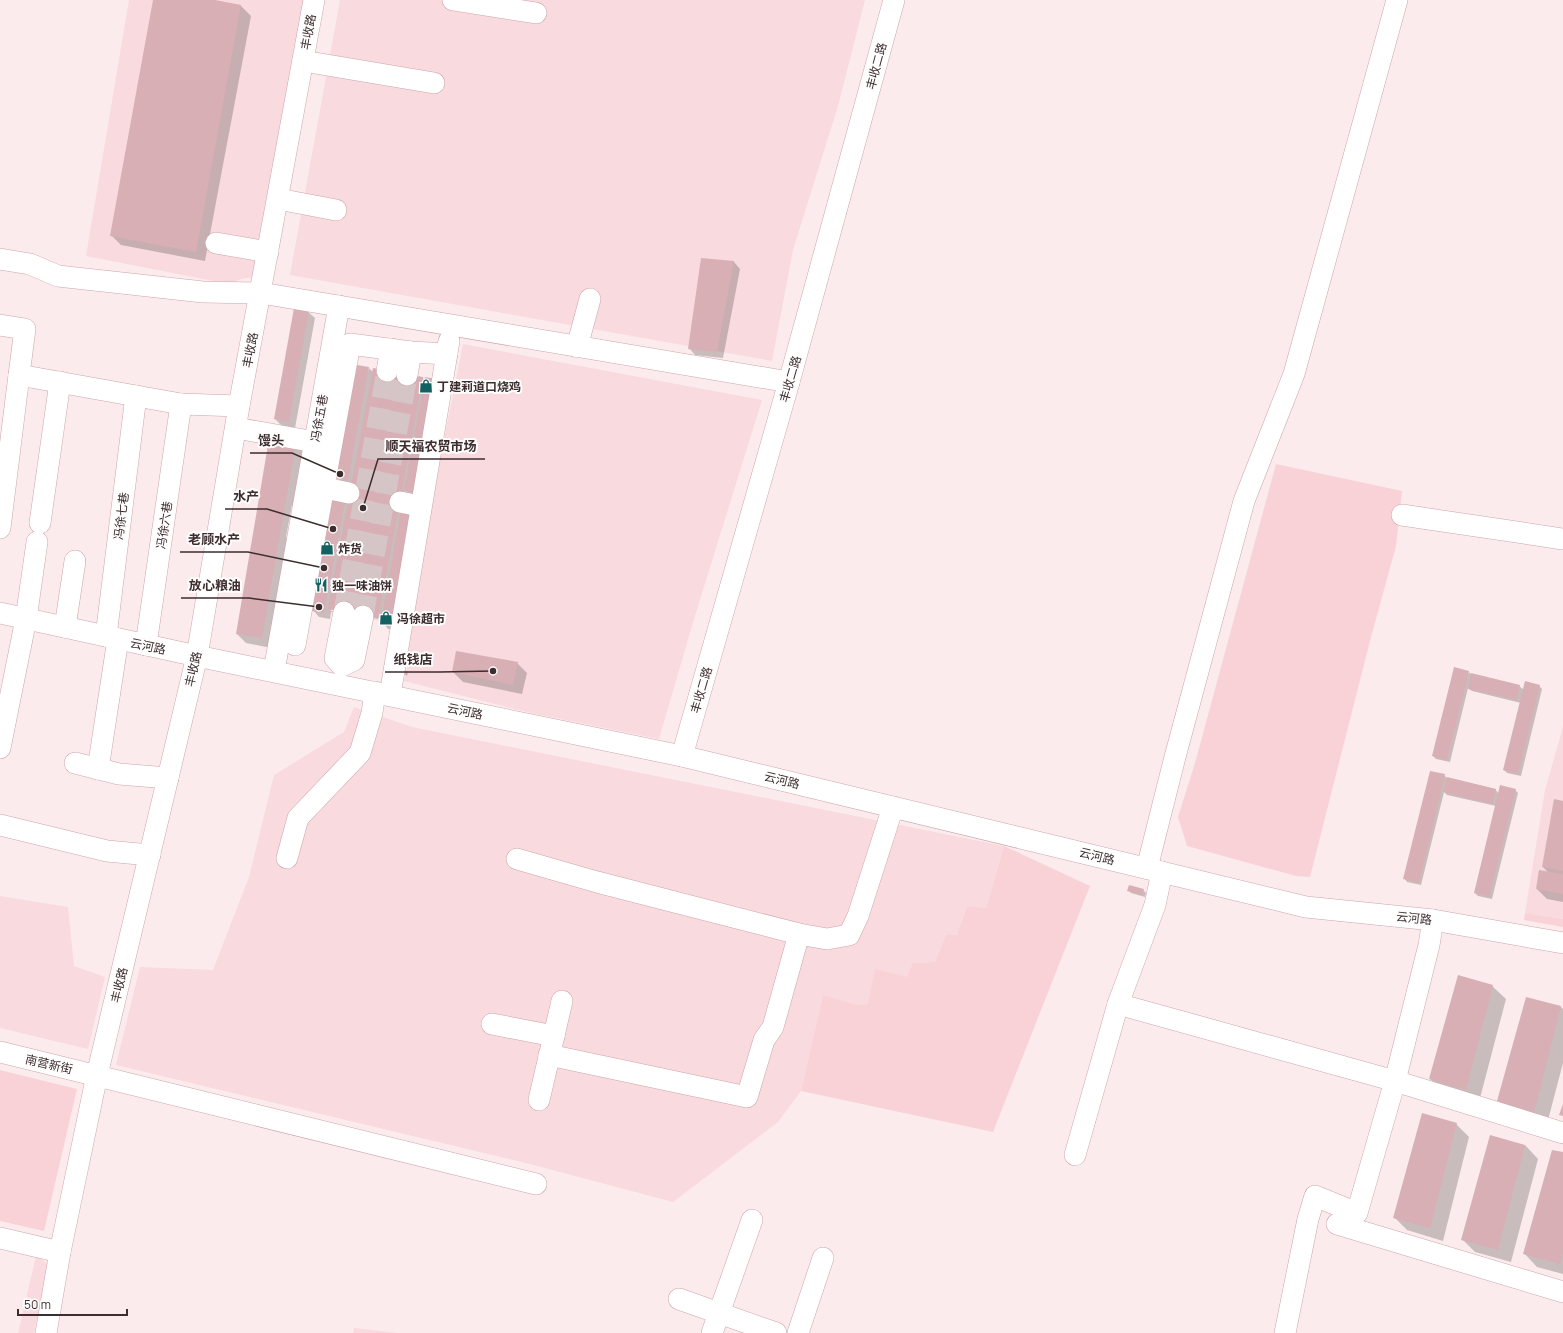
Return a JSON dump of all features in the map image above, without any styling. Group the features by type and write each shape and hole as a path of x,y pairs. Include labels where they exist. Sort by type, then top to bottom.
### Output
{"street":[{"name":"丰收路","path":"46,1333 60,1252 97,1075 197,656 239,406 314,0"},
{"path":"453,0 536,14"},
{"name":"丰收二路","path":"682,756 789,382 894,0"},
{"path":"1075,1155 1118,1004 1155,905 1155,870 1175,757 1244,501 1294,374 1397,0"},
{"path":"303,61 434,84"},
{"path":"278,199 336,210"},
{"path":"216,243 268,252"},
{"path":"0,259 30,264 58,276 203,292 261,293 789,382"},
{"path":"577,347 590,299"},
{"name":"冯徐五巷","path":"274,671 339,306"},
{"path":"0,325 25,329 0,528"},
{"path":"287,858 298,818 360,752 372,713 383,694 452,325"},
{"path":"296,645 350,344 447,354"},
{"path":"397,373 401,350"},
{"path":"19,375 181,404 239,406"},
{"path":"0,748 26,619 60,382"},
{"name":"冯徐七巷","path":"98,769 136,396"},
{"name":"冯徐六巷","path":"146,645 181,404"},
{"path":"236,428 315,442"},
{"path":"324,488 349,493"},
{"path":"1402,515 1563,539"},
{"path":"65,628 75,561"},
{"name":"云河路","path":"0,613 197,656 682,756 1306,906 1433,920 1563,943"},
{"path":"75,763 119,774 168,778"},
{"path":"517,859 596,882 799,934 828,939 849,934 858,916 893,807"},
{"path":"0,825 107,850 150,855"},
{"path":"1285,1333 1308,1219 1315,1196 1357,1213 1395,1081 1429,945 1433,920"},
{"path":"492,1024 551,1046 747,1097 764,1040 774,1027 799,934"},
{"path":"539,1100 562,1001"},
{"path":"1118,1004 1395,1081 1563,1133"},
{"name":"南营新街","path":"0,1052 536,1184"},
{"path":"712,1333 752,1220"},
{"path":"1337,1224 1563,1292"},
{"path":"0,1238 60,1252"},
{"path":"798,1333 823,1258"},
{"path":"679,1299 776,1333"}],"shaded area":[{"path":"129,0 305,0 254,277 241,279 229,284 86,256"},
{"path":"340,0 865,0 838,106 793,250 772,361 290,275"},
{"path":"463,344 762,400 694,619 659,739 531,713 404,681 408,665 405,661 442,449"},
{"path":"1276,464 1402,491 1396,546 1370,641 1310,877 1296,876 1187,846 1178,817 1195,763"},
{"path":"354,707 412,727 1004,846 986,908 967,906 957,935 946,935 935,962 914,963 908,977 868,1004 858,1005 823,995 801,1091 778,1122 673,1202 522,1162 116,1065 140,967 213,970 249,877 274,775 344,732"},
{"path":"1563,727 1563,919 1525,913 1545,790"},
{"path":"1004,846 1090,886 993,1132 801,1091 823,995 858,1005 868,1004 875,969 907,977 913,963 935,962 946,935 957,935 967,906 986,908"},
{"path":"0,896 68,907 74,966 105,977 88,1049 0,1028"},
{"path":"1525,913 1563,919 1563,927 1524,920"},
{"path":"0,1070 77,1089 44,1231 0,1221"},
{"path":"36,1256 48,1264 34,1333 18,1333"},
{"path":"354,1328 398,1333 353,1333"}],"building":[{"path":"153,0 215,0 241,5 196,252 110,236"},
{"path":"701,258 734,261 717,352 688,349"},
{"path":"294,308 309,311 289,422 274,419"},
{"path":"357,365 369,367 348,480 336,478"},
{"path":"373,368 423,377 378,619 328,609"},
{"path":"425,377 436,379 416,493 404,490"},
{"path":"269,439 296,443 262,638 236,634"},
{"path":"333,497 345,500 324,613 312,611"},
{"path":"401,509 413,512 392,625 381,623"},
{"path":"456,651 518,662 513,685 452,672"},
{"path":"1454,667 1469,671 1447,760 1432,756"},
{"path":"1471,673 1520,685 1517,700 1468,689"},
{"path":"1525,681 1540,685 1518,774 1503,770"},
{"path":"1430,771 1445,774 1419,883 1403,879"},
{"path":"1447,777 1496,789 1492,804 1443,792"},
{"path":"1500,785 1516,789 1489,897 1474,893"},
{"path":"1554,799 1563,801 1563,871 1542,867"},
{"path":"1539,870 1563,874 1563,894 1536,889"},
{"path":"1129,885 1144,889 1142,895 1127,891"},
{"path":"1458,975 1493,985 1466,1090 1429,1079"},
{"path":"1526,997 1561,1006 1534,1112 1497,1101"},
{"path":"1563,1104 1563,1116 1559,1115"},
{"path":"1422,1113 1457,1123 1430,1228 1393,1218"},
{"path":"1490,1135 1525,1145 1498,1250 1461,1240"},
{"path":"1552,1150 1563,1152 1563,1253 1560,1264 1523,1254"}],"tunnel":[{"path":"344,612 387,371"},
{"path":"363,616 407,375"}],"place":[{"name":"丁建莉道口烧鸡","path":"426,386"},
{"name":"馒头","path":"340,474"},
{"name":"顺天福农贸市场","path":"363,508"},
{"name":"水产","path":"333,529"},
{"name":"炸货","path":"327,548"},
{"name":"老顾水产","path":"324,568"},
{"name":"独一味油饼","path":"321,585"},
{"name":"放心粮油","path":"319,607"},
{"name":"冯徐超市","path":"386,618"},
{"name":"纸钱店","path":"493,671"}]}
